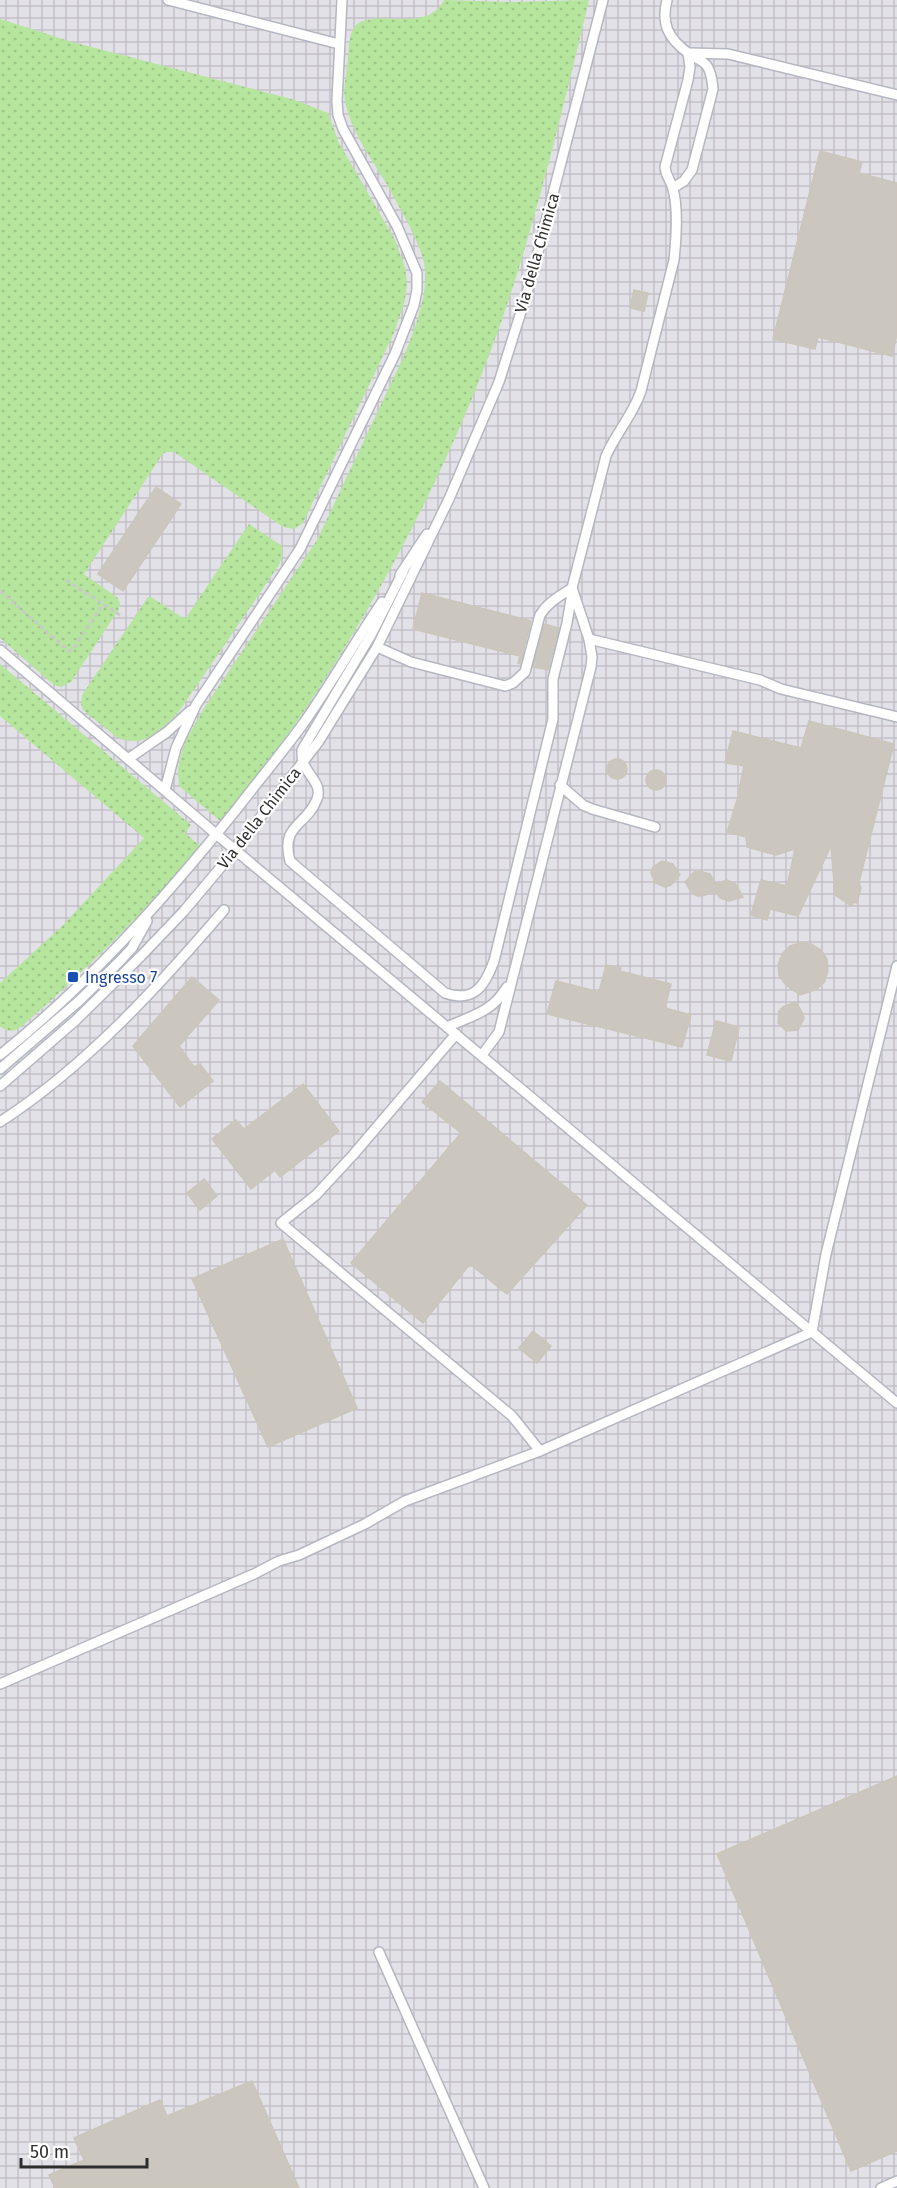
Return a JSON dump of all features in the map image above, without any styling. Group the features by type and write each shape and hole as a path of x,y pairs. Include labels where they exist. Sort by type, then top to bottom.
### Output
{"lane":[{"path":"168,0 339,44"},
{"path":"165,790 176,748 196,705 300,549 395,354 414,305 417,273 397,226 343,129 338,115 342,0"},
{"name":"Via della Chimica","path":"0,1086 69,1026 184,911 236,849 319,741 377,647 449,499 499,382 530,284 603,0"},
{"path":"667,0 663,16 666,27 688,53 700,59 708,68 712,79 712,89 692,170 684,181 673,188"},
{"path":"688,53 728,54 897,95"},
{"path":"403,572 372,635 302,750 304,767 318,786 317,798 290,833 287,843 290,861 445,993 464,996 481,987 494,961 553,719 553,679 567,623 572,588 606,456 612,442 636,406 667,286 676,242 673,188 666,178 665,167 688,80 690,67 688,53"},
{"name":"Via della Chimica","path":"0,1055 80,983 154,909 216,834 305,721 449,499"},
{"path":"482,1055 499,1032 591,667 589,639 572,588"},
{"path":"377,647 411,662 505,686 513,683 525,672 540,615 544,609 549,603 572,588"},
{"path":"589,639 760,680 781,689 897,717"},
{"path":"0,650 216,834 897,1403"},
{"path":"128,759 167,732 196,705"},
{"path":"560,785 583,805 592,809 655,827"},
{"path":"0,1069 79,1001 120,961 132,948 154,909"},
{"path":"0,1122 52,1083 130,1014 224,910"},
{"path":"812,1332 826,1254 897,966"},
{"path":"447,1027 478,1015 491,1007 501,998 512,979"},
{"path":"456,1034 346,1163 316,1195 281,1223 512,1416 540,1451"},
{"path":"0,1684 254,1574 279,1561 299,1555 365,1524 405,1501 540,1451 812,1332"},
{"path":"379,1952 484,2188"},
{"path":"881,2188 897,2181"}],"path":[{"path":"66,580 123,617"},
{"path":"0,591 69,651 74,648 103,604"}],"shaded area":[{"path":"0,0 897,0 897,2188 0,2188"}],"green space":[{"path":"444,0 513,2 589,0 546,172 517,274 498,331 453,444 399,552 339,657 286,737 220,821 179,786 178,769 187,738 204,708 317,540 405,352 418,317 424,292 425,270 419,248 392,194 362,144 348,112 344,92 350,37 353,29 360,22 371,19 424,17 435,11"},
{"path":"0,19 72,42 295,100 328,113 339,143 395,240 405,267 407,283 405,300 394,333 303,523 294,529 283,527 174,452 166,452 84,574 118,598 119,609 71,682 61,687 54,685 0,638"},
{"path":"249,524 282,546 279,565 180,710 165,726 149,738 138,741 123,740 115,736 83,710 82,695 148,597 185,619"},
{"path":"0,664 191,825 185,833 200,846 161,892 97,957 24,1025 12,1031 0,1026 0,983 62,926 144,838 0,716"}],"building":[{"path":"820,151 862,162 859,173 897,183 897,334 892,356 818,337 815,349 773,339"},
{"path":"634,290 648,293 644,311 630,308"},
{"path":"156,487 181,504 123,591 98,574"},
{"path":"422,593 531,621 520,664 518,663 520,656 413,629"},
{"path":"544,624 559,628 548,670 533,667"},
{"path":"809,721 894,744 859,882 861,888 857,903 853,902 852,906 835,895 831,846 798,916 770,909 767,920 751,915 761,880 787,886 795,849 776,855 747,847 746,837 727,832 744,766 725,763 733,731 801,748"},
{"path":"613,759 621,759 627,765 627,773 621,779 613,779 607,773 607,765"},
{"path":"652,770 660,770 666,776 666,784 660,790 652,790 646,784 646,776"},
{"path":"662,861 673,864 680,875 671,885 665,887 655,883 651,873 653,867"},
{"path":"694,872 710,874 716,884 727,880 735,883 743,897 729,901 720,898 716,892 697,896 692,893 685,882"},
{"path":"800,943 811,944 821,950 827,959 828,970 825,981 817,989 800,995 786,985 779,976 778,965 782,954 790,946"},
{"path":"606,965 621,968 620,971 671,984 665,1008 691,1015 682,1047 547,1014 556,981 599,992"},
{"path":"192,977 219,1000 179,1046 194,1067 200,1064 213,1081 180,1107 133,1046"},
{"path":"796,1002 804,1019 798,1030 786,1031 778,1023 779,1011"},
{"path":"716,1021 739,1027 731,1061 707,1055"},
{"path":"440,1081 587,1205 507,1294 470,1264 423,1323 351,1263 461,1133 422,1102"},
{"path":"303,1084 339,1131 280,1177 275,1170 251,1189 212,1139 236,1120 244,1129"},
{"path":"204,1179 217,1196 200,1210 187,1193"},
{"path":"283,1239 357,1408 268,1447 192,1279"},
{"path":"533,1331 551,1346 537,1363 519,1348"},
{"path":"897,1776 897,2151 851,2171 717,1854"},
{"path":"252,2081 299,2188 55,2188 49,2175 84,2160 74,2138 160,2100 167,2116"}],"place":[{"name":"Ingresso 7","path":"73,977"}]}
